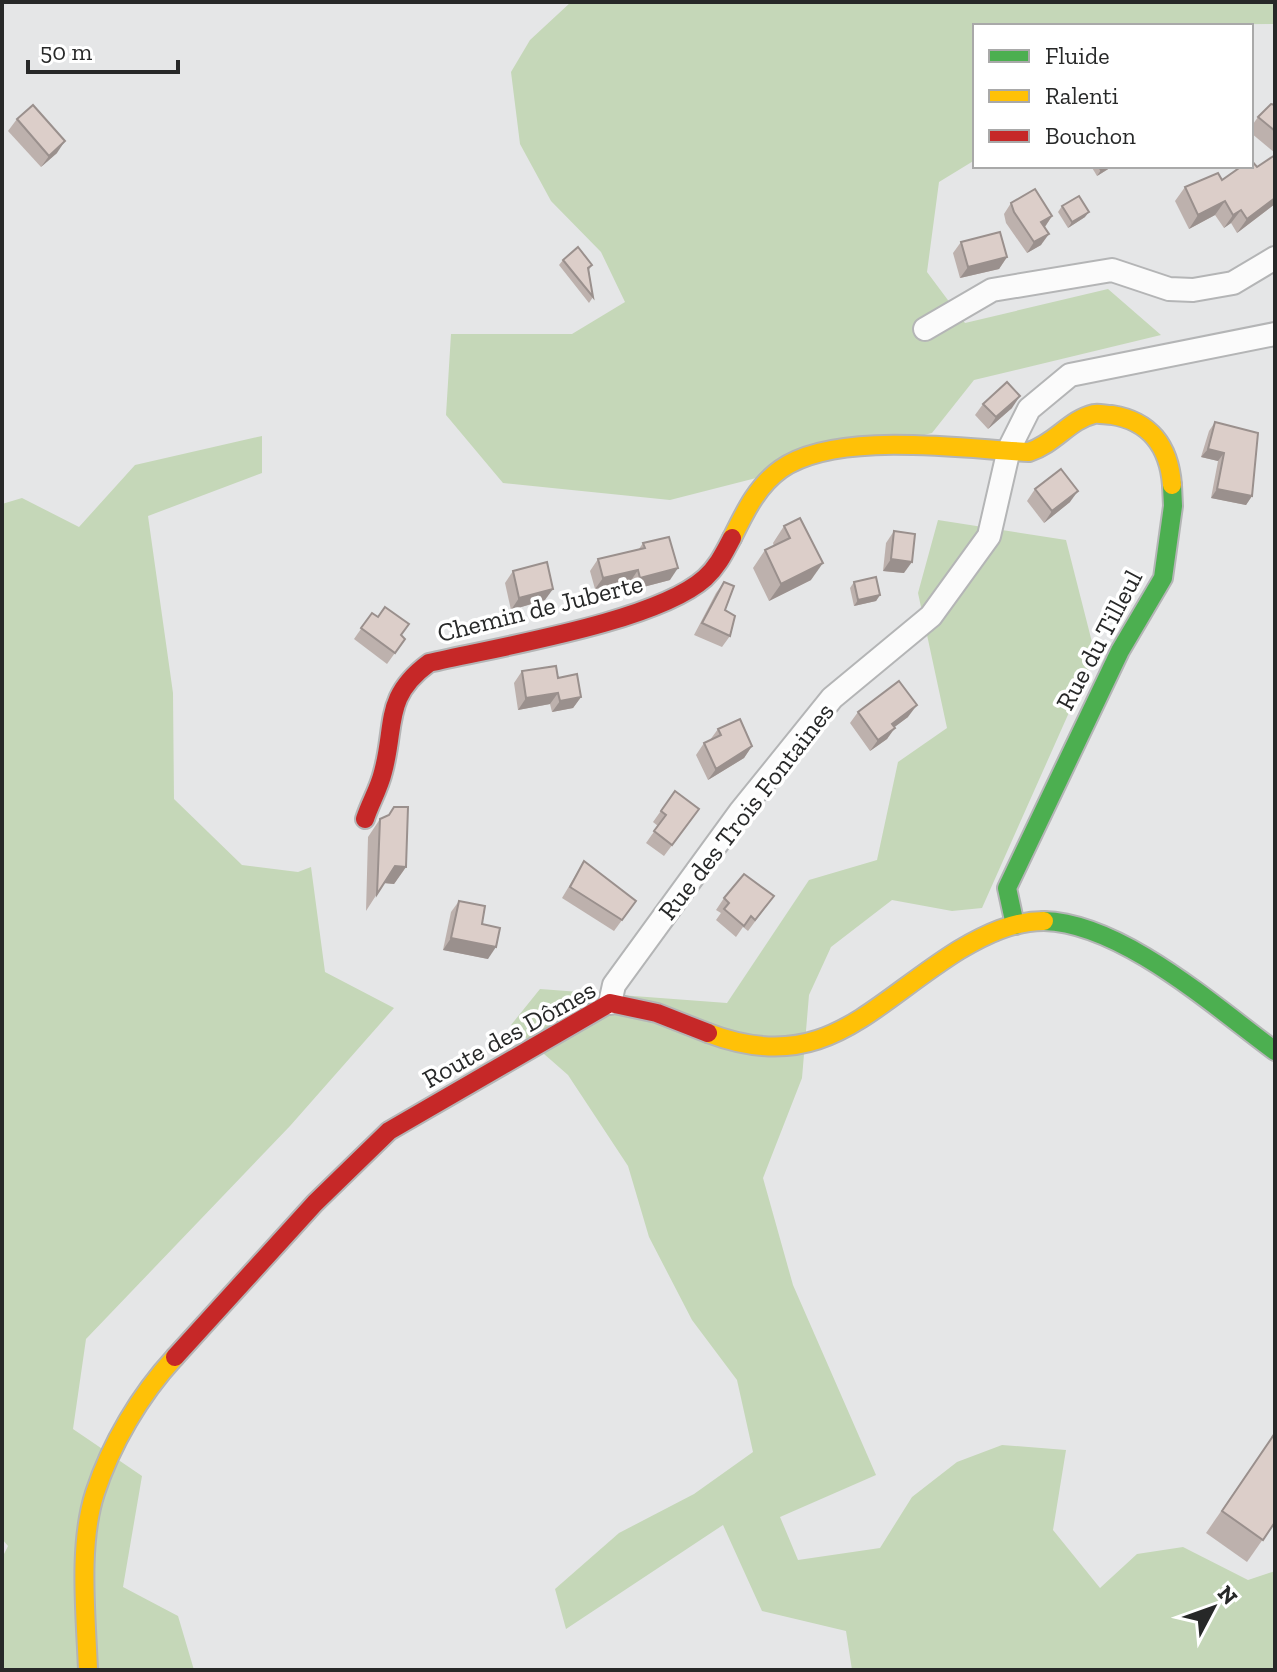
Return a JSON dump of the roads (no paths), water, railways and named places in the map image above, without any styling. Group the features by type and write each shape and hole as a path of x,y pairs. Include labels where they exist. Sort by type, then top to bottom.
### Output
{"street":[{"path":"925,329 992,290 1112,270 1169,289 1193,290 1233,283 1275,258"},
{"name":"Rue des Trois Fontaines","path":"610,1003 614,985 740,812 832,698 931,616 989,536 1009,449 1029,409 1070,375 1275,334"},
{"name":"Rue du Tilleul","path":"1009,449 1029,452 1050,445 1075,422 1096,413 1129,418 1147,426 1159,443 1171,475 1173,506 1163,578 1120,651 1007,888 1015,925"},
{"name":"Chemin de Juberte","path":"365,819 383,773 392,700 408,676 429,663 612,620 670,601 703,580 720,562 752,497 782,468 824,450 857,445 1009,449"},
{"name":"Route des Dômes","path":"88,1670 85,1566 94,1495 126,1423 169,1364 315,1203 389,1131 610,1003 638,1004 748,1048 795,1048 837,1034 983,935 1029,920 1069,924 1105,937 1141,957 1275,1051"}]}
